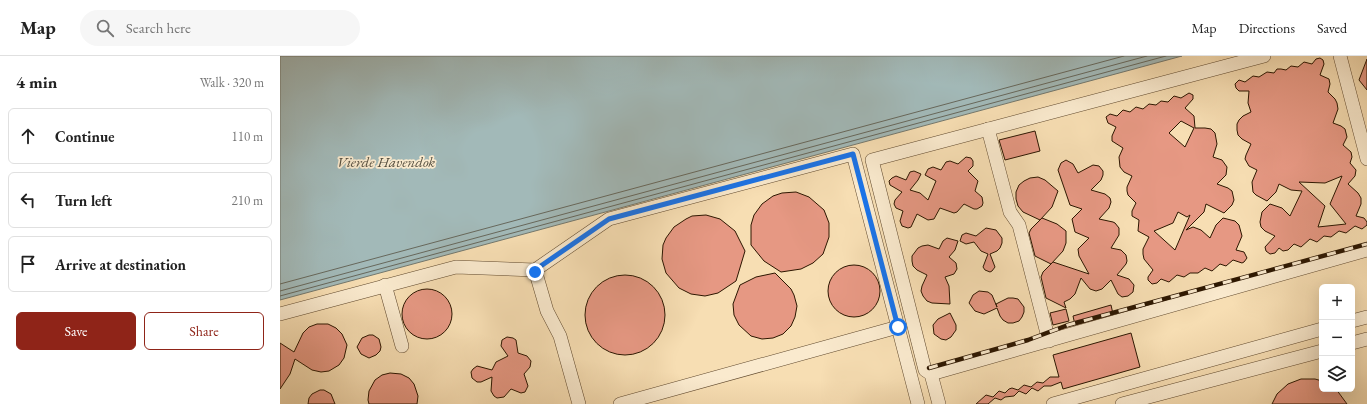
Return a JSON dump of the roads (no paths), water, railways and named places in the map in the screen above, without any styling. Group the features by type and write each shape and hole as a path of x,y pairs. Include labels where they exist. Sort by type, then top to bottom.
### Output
{"lane":[{"path":"939,404 931,374 925,370 872,160 1264,56"},
{"path":"1340,56 1367,159"},
{"path":"988,129 1010,212 1019,225 1049,340"},
{"path":"280,314 456,267 535,270 609,219 853,154 918,404"},
{"path":"931,374 1367,250"},
{"path":"535,270 547,311 560,336 579,404"},
{"path":"385,285 402,346"},
{"path":"1355,320 1367,317"},
{"path":"620,404 898,327"},
{"path":"1052,404 1319,330"},
{"path":"1355,342 1367,339"},
{"path":"1122,404 1319,352"}],"water":[{"name":"Vierde Havendok","path":"280,56 1182,56 280,300"}],"railway":[{"path":"929,368 1028,340 1068,325 1367,244"}]}
